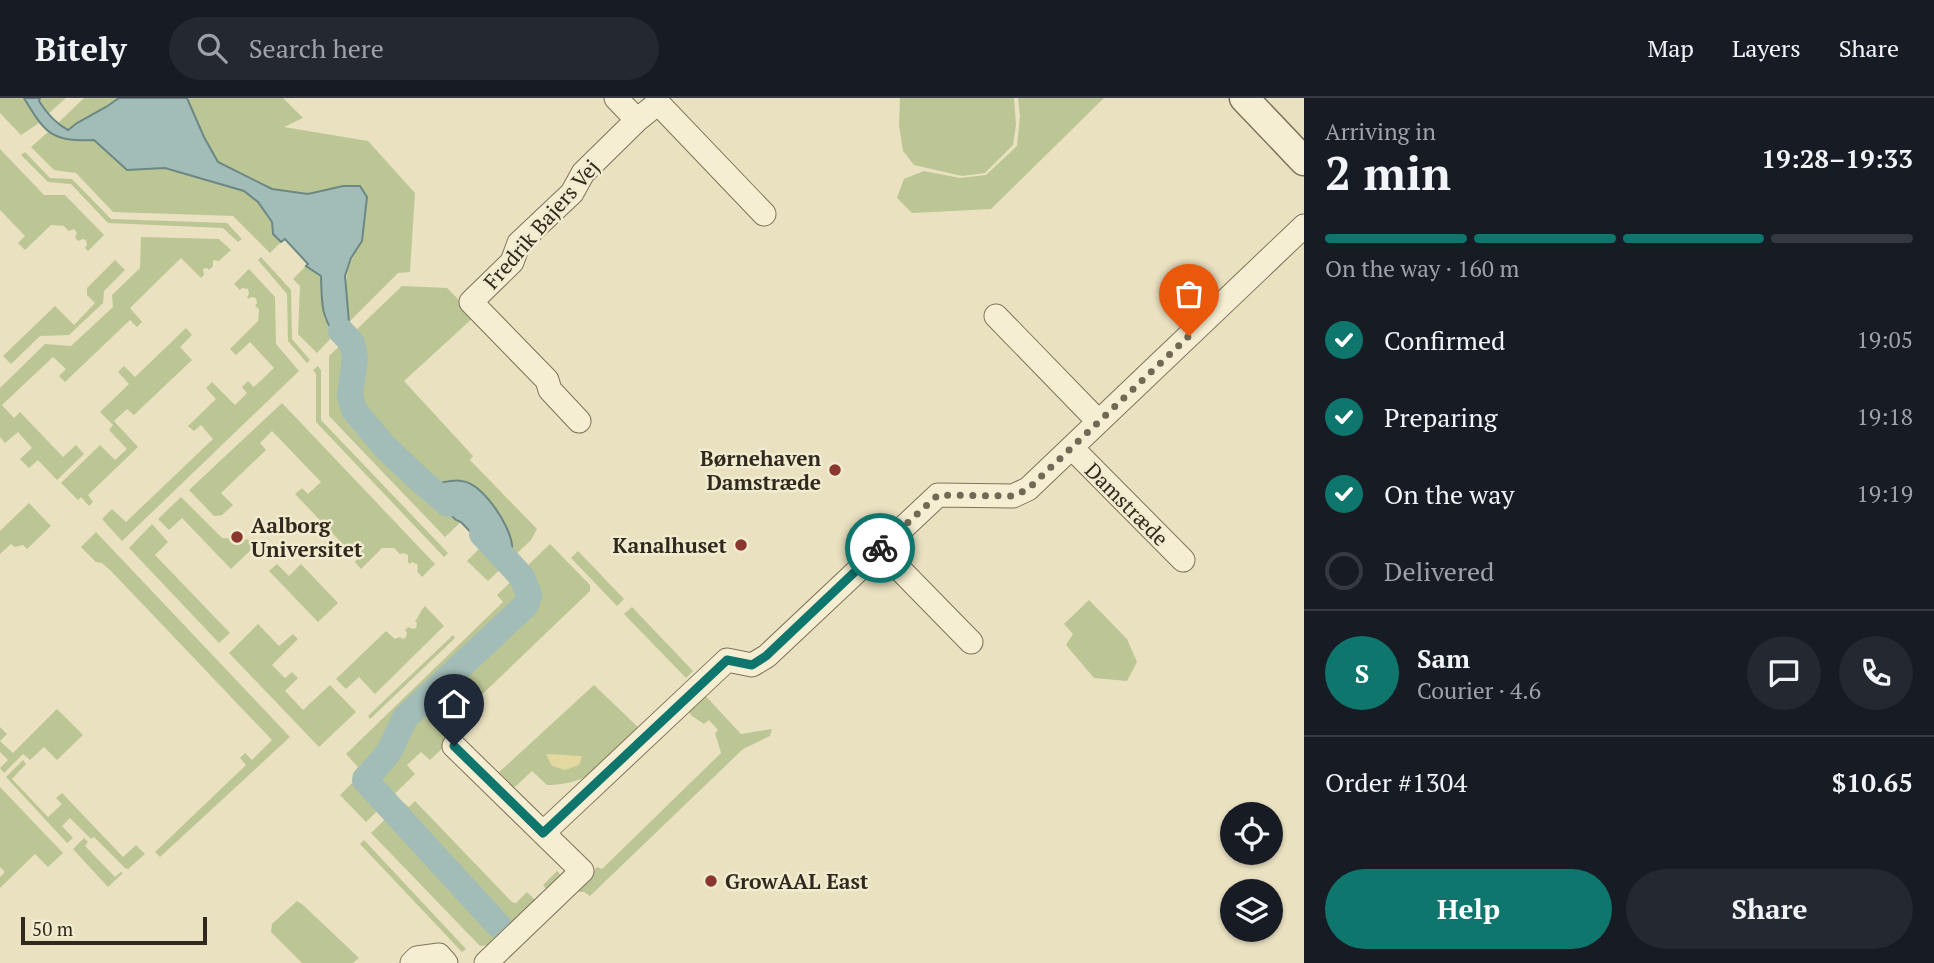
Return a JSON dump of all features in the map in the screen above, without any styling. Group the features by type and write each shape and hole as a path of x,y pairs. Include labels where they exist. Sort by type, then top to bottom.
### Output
{"street":[{"path":"616,98 638,120"},
{"path":"1244,98 1304,161"},
{"name":"Fredrik Bajers Vej","path":"579,421 550,390 547,380 471,302 512,262 519,243 572,193 583,173 660,100 764,214"},
{"name":"Damstræde","path":"543,833 727,660 752,665 766,656 938,495 1013,496 1028,489 1304,226"},
{"path":"996,316 1098,421"},
{"name":"Damstræde","path":"1072,448 1183,560"},
{"path":"879,548 971,642"},
{"path":"454,746 517,798 543,833 582,872 486,963"},
{"path":"412,963 417,958 439,955 446,963"}],"green space":[{"path":"0,98 24,98 39,123 21,135 0,113"},
{"path":"40,98 66,98 48,114 38,101"},
{"path":"84,98 119,98 68,130 57,124"},
{"path":"187,98 283,98 303,118 284,127 368,141 415,193 410,272 398,273 349,322 346,280 355,252 362,241 343,186 308,194 272,189 218,162"},
{"path":"900,98 1014,98 1016,125 1013,145 985,173 962,176 914,165 903,151 899,125"},
{"path":"1018,98 1104,98 991,209 912,213 897,198 904,179 924,171 960,178 986,175 1017,146 1020,116"},
{"path":"48,132 64,139 94,140 127,170 165,168 244,191 258,202 272,222 273,234 281,242 270,253 233,216 113,212 76,173 54,170 31,147"},
{"path":"0,149 44,195 65,195 104,235 88,251 85,248 86,240 78,241 74,229 69,231 64,226 51,225 25,250 18,243 25,236 0,210"},
{"path":"25,152 50,178 72,179 111,219 227,223 242,239 238,242 223,228 108,223 71,184 48,182 21,155"},
{"path":"141,237 219,239 231,250 219,261 213,260 213,266 209,270 203,269 204,275 201,278 181,258 130,308 142,322 137,327 130,320 65,382 59,376 66,369 53,357 2,405 14,418 20,412 63,457 76,445 84,454 57,480 38,460 29,468 20,459 32,448 18,432 5,443 0,437 0,388 45,344 71,346 113,307 112,295 140,268"},
{"path":"261,257 291,290 292,339 310,360 307,363 288,341 287,294 258,260"},
{"path":"115,260 125,270 104,291 103,303 69,335 40,336 11,364 3,356 55,306 74,325 95,303 87,295 87,288"},
{"path":"306,266 321,276 324,318 335,334 317,353 298,334 300,286 293,279"},
{"path":"249,269 275,297 276,344 299,371 122,541 102,519 112,509 126,522 213,439 201,425 194,431 188,426 216,399 206,388 212,382 235,405 247,393 242,387 248,381 254,387 274,368 250,342 236,355 230,349 258,321 256,298 249,299 248,289 240,290 234,284"},
{"path":"402,286 447,288 475,316 404,381 473,456 470,460 537,529 531,540 488,581 467,561 483,545 499,562 446,482 434,484 461,522 445,537 329,416 329,356"},
{"path":"186,328 192,335 180,347 192,360 134,415 127,409 114,421 138,447 88,495 93,502 89,506 81,497 78,500 61,483 100,445 115,460 127,449 109,430 113,425 100,412 129,384 118,372 124,366 135,377"},
{"path":"318,366 321,370 321,420 448,553 444,557 316,422 316,374 313,370"},
{"path":"282,403 435,564 422,577 417,571 417,564 410,564 408,555 400,554 394,548 382,548 361,569 355,562 357,559 295,494 302,488 308,494 321,482 272,431 260,443 266,450 221,493 233,505 222,515 214,516 189,490"},
{"path":"181,497 222,538 254,540 257,544 231,569 182,518 169,530 158,519"},
{"path":"29,503 51,526 27,549 23,545 15,547 11,544 0,554 0,531"},
{"path":"152,524 168,542 155,555 230,633 219,643 129,548"},
{"path":"96,532 290,737 160,857 155,852 246,765 240,758 245,753 252,760 272,740 112,572 102,563 96,562 81,547"},
{"path":"550,544 590,585 590,591 446,729 446,745 430,760 421,752 407,765 415,774 366,822 340,795 352,783 353,773 358,767 346,754 503,602 497,595"},
{"path":"578,551 624,599 617,606 571,558"},
{"path":"277,564 289,576 301,564 338,603 318,622 269,571"},
{"path":"1089,600 1127,639 1137,662 1127,681 1094,678 1066,645 1073,634 1064,624"},
{"path":"425,606 444,626 375,694 359,677 346,689 336,679 386,631 395,639 404,639 408,627 416,628 415,621"},
{"path":"632,607 693,671 686,678 624,614"},
{"path":"258,624 279,646 293,634 298,639 272,665 285,678 292,672 298,678 285,691 303,710 330,685 356,712 319,747 229,653"},
{"path":"453,635 455,638 370,719 368,716"},
{"path":"594,685 640,729 610,760 589,775 563,784 547,785 532,771 510,789 496,775"},
{"path":"701,691 741,734 772,729 770,736 743,749 590,896 584,892 572,892 597,867 602,869 721,753 715,733 718,730 709,720 704,724 685,708"},
{"path":"57,709 83,735 57,760 44,747 30,760 23,754 4,773 0,768 8,760 0,752 0,741 13,753"},
{"path":"0,727 7,734 0,741"},
{"path":"23,760 26,764 12,779 48,817 62,804 56,798 62,793 123,857 136,845 145,854 128,869 125,868 70,818 62,826 73,838 67,843 6,777"},
{"path":"0,787 63,853 48,867 35,854 0,888 0,877 5,872 0,867"},
{"path":"415,801 512,902 516,903 527,892 536,901 548,891 543,885 557,871 561,875 558,885 497,944 480,946 371,833 403,802 409,807"},
{"path":"84,838 88,842 85,846 115,877 123,873 108,887 73,849"},
{"path":"364,840 466,949 462,952 360,844"},
{"path":"297,901 359,958 353,963 302,963 271,932 272,924"}],"sand":[{"path":"546,754 582,756 579,765 565,770 552,766"}],"water":[{"path":"24,98 40,98 39,101 48,114 68,130 119,98 187,98 218,162 272,189 308,194 343,186 360,186 367,197 362,241 351,258 345,276 349,322 335,334 324,314 321,276 306,266 308,264 285,239 281,242 273,234 272,222 258,202 244,191 165,168 127,170 94,140 68,139 51,133 38,120"},
{"path":"427,479 434,484 462,481 487,497 501,517 510,537 512,549 507,560 499,562 486,551 461,522 422,488 422,482"}],"waterway":[{"path":"341,331 352,343 355,358 350,395 354,410 385,447 448,504"},
{"path":"482,534 522,577 529,595 526,605 405,718 389,752 365,780 498,925"}],"way so far":[{"path":"880,548 938,495 1013,496 1028,489 1189,336"}],"place":[{"name":"Børnehaven Damstræde","path":"835,470"},
{"name":"Aalborg Universitet","path":"237,537"},
{"name":"Kanalhuset","path":"741,545"},
{"name":"GrowAAL East","path":"711,881"}],"route":[{"path":"454,746 543,833 727,660 752,665 766,656 880,548"}]}
